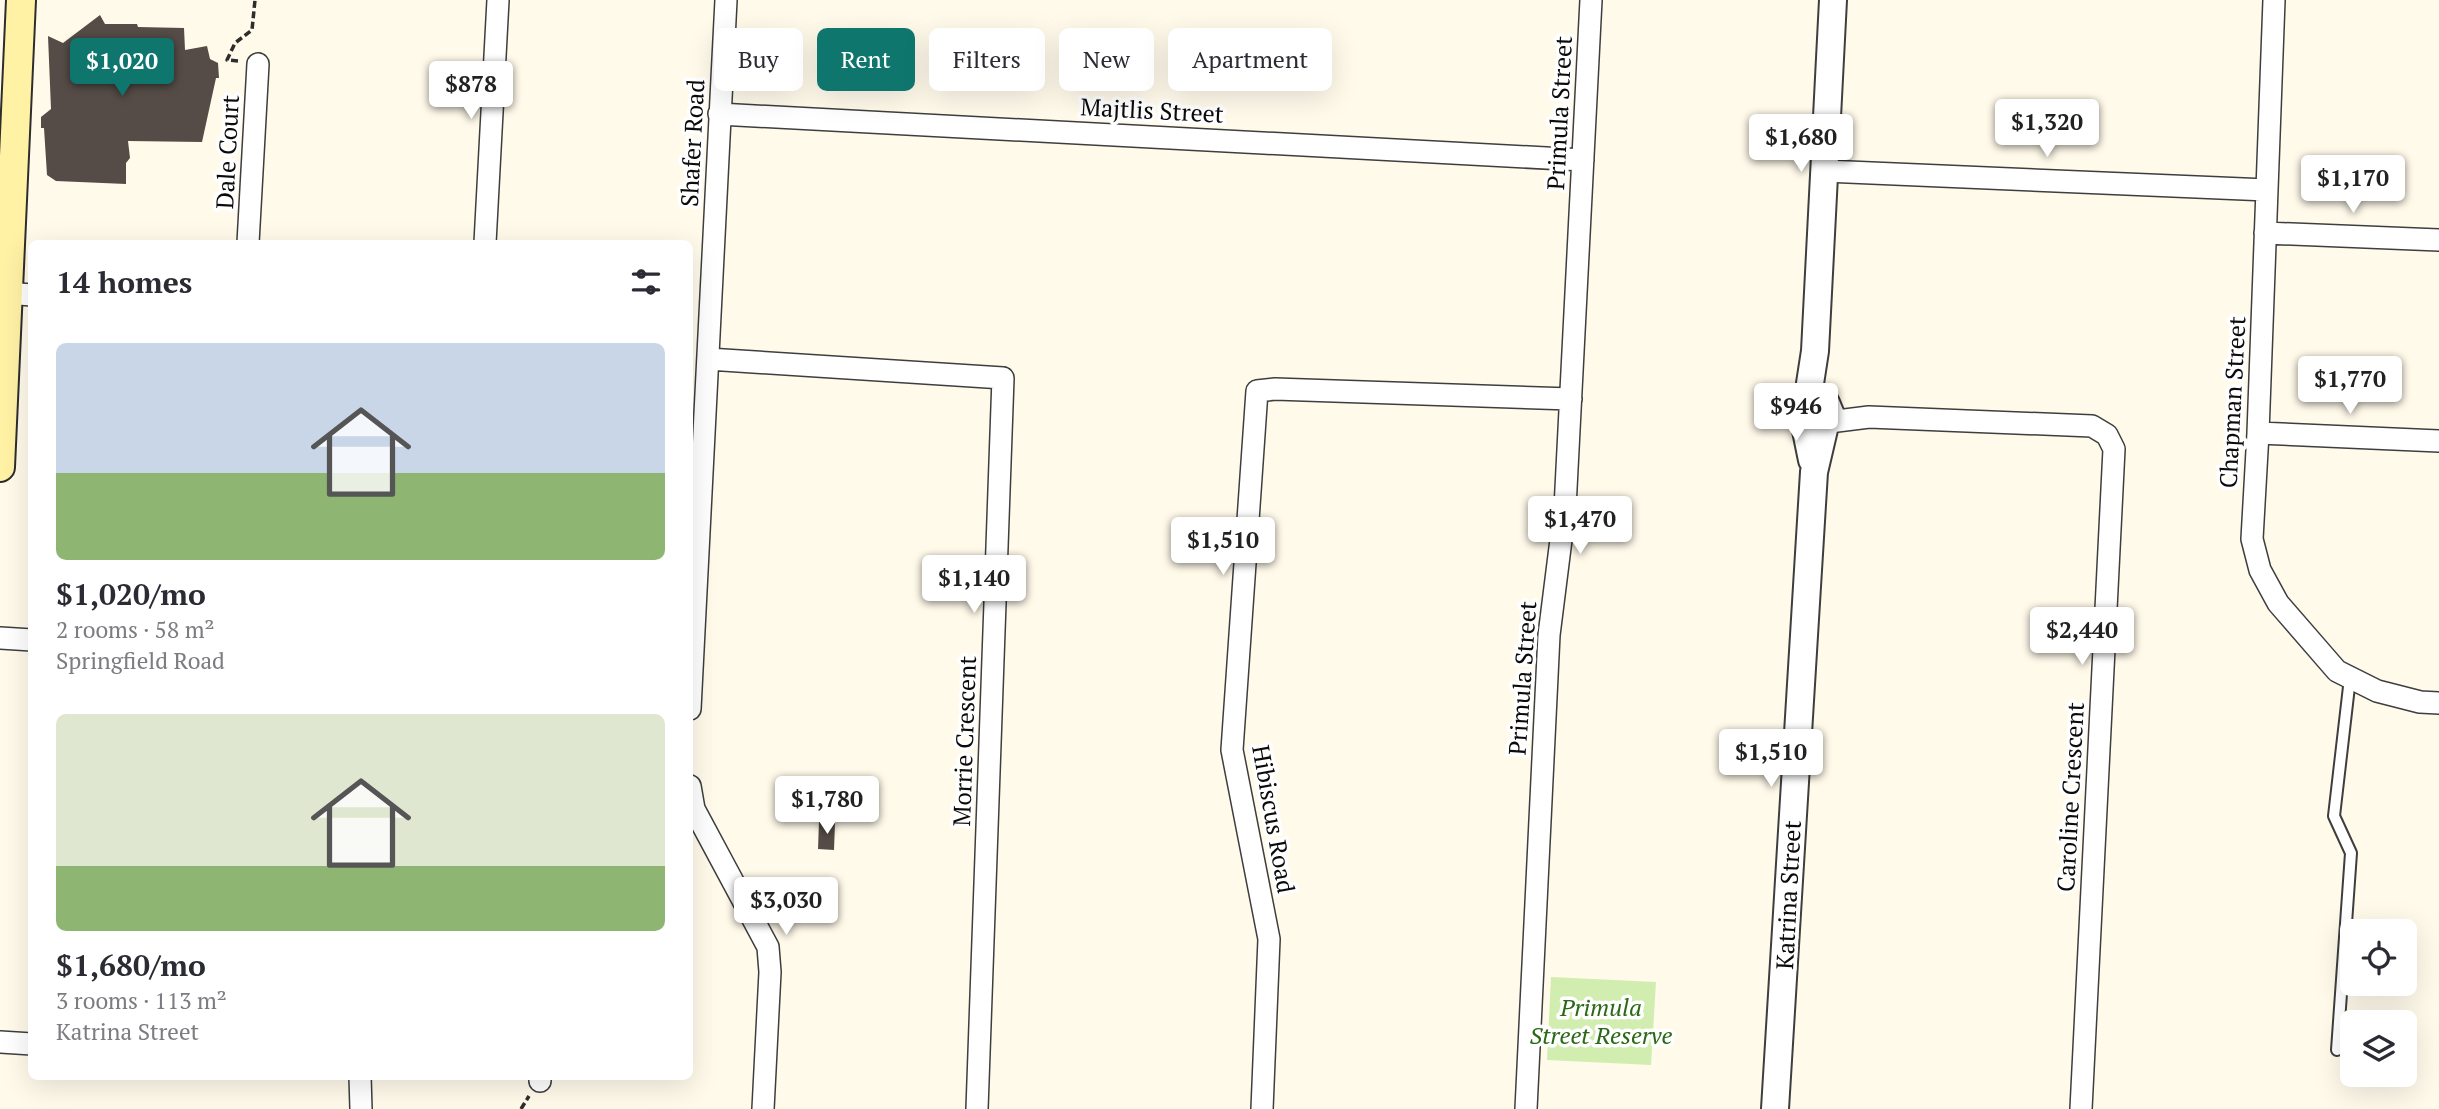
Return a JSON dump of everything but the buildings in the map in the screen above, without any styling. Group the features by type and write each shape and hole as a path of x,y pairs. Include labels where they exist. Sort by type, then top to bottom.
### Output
{"main road":[{"path":"0,467 1,429 19,294 6,176 21,0"}],"street":[{"path":"485,240 498,0"},
{"name":"Shafer Road","path":"693,651 726,0"},
{"name":"Primula Street","path":"1527,1109 1549,635 1565,508 1591,0"},
{"name":"Katrina Street","path":"1775,1109 1814,472 1820,413 1815,351 1833,0"},
{"name":"Chapman Street","path":"2274,0 2252,539 2260,570 2278,603 2337,671 2377,691 2420,702 2439,703"},
{"name":"Dale Court","path":"248,240 258,64"},
{"name":"Majtlis Street","path":"719,114 1583,160"},
{"path":"1825,171 2267,190"},
{"path":"2265,233 2439,240"},
{"name":"Morrie Crescent","path":"708,359 1003,378 977,1109"},
{"name":"Hibiscus Road","path":"1262,1109 1269,939 1232,750 1257,391 1275,389 1571,399"},
{"name":"Caroline Crescent","path":"1820,413 2092,426 2107,435 2114,449 2081,1109"},
{"path":"2258,433 2439,441"},
{"path":"0,638 28,640"},
{"path":"693,803 768,947 770,972 762,1109"},
{"path":"0,1042 28,1044"},
{"path":"360,1080 361,1109"}],"lane":[{"path":"2337,1050 2351,853 2334,816 2350,678"}],"path":[{"path":"255,0 252,30 235,44 227,60 258,64"}],"green space":[{"name":"Primula Street Reserve","path":"1551,977 1656,982 1651,1065 1547,1060"}]}
